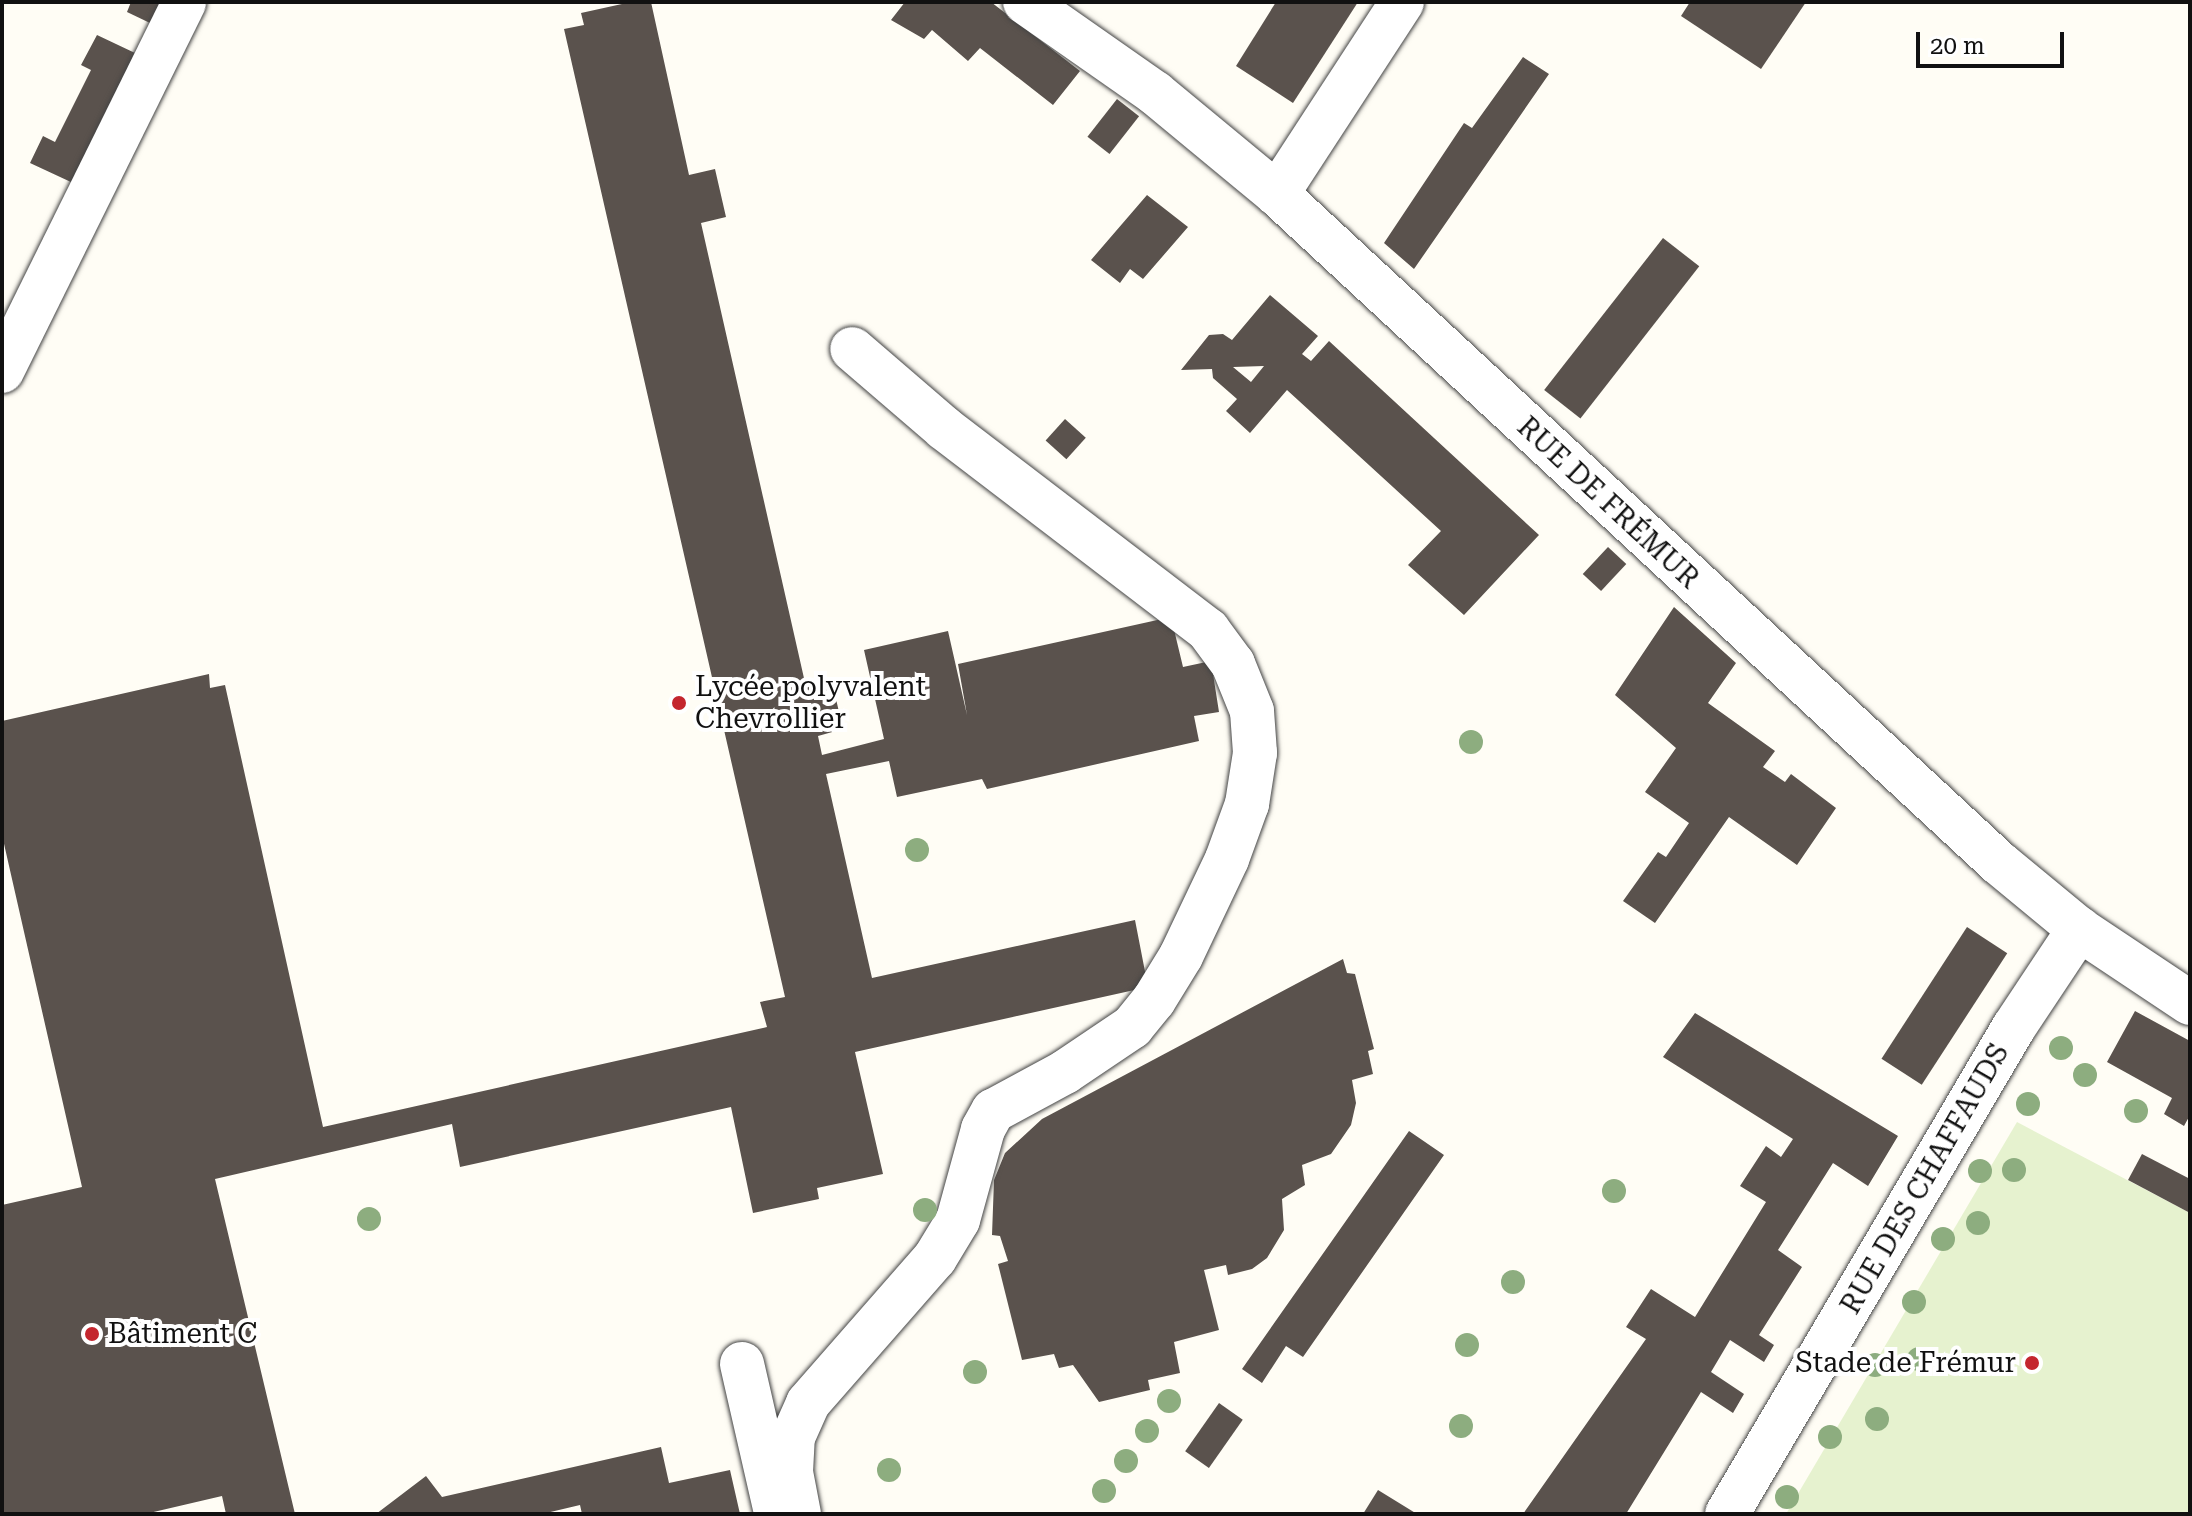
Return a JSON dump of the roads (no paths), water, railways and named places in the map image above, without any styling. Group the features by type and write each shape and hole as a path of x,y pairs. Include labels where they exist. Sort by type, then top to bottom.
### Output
{"street":[{"path":"2,371 184,2"},
{"name":"RUE DE FRÉMUR","path":"1025,2 1155,93 1277,194 1898,773 2079,929 2190,1003"},
{"path":"1277,194 1402,2"},
{"path":"799,1514 792,1449 808,1403 935,1258 958,1220 993,1111 1121,1034 1154,1000 1181,956 1227,859 1247,804 1255,753 1252,711 1233,664 1208,630 944,428 852,349"},
{"name":"RUE DES CHAFFAUDS","path":"1727,1514 2014,1027 2079,929"},
{"path":"742,1364 776,1514"}],"place":[{"name":"Lycée polyvalent Chevrollier","path":"679,703"},
{"name":"Bâtiment C","path":"92,1334"},
{"name":"Stade de Frémur","path":"2032,1363"}]}
